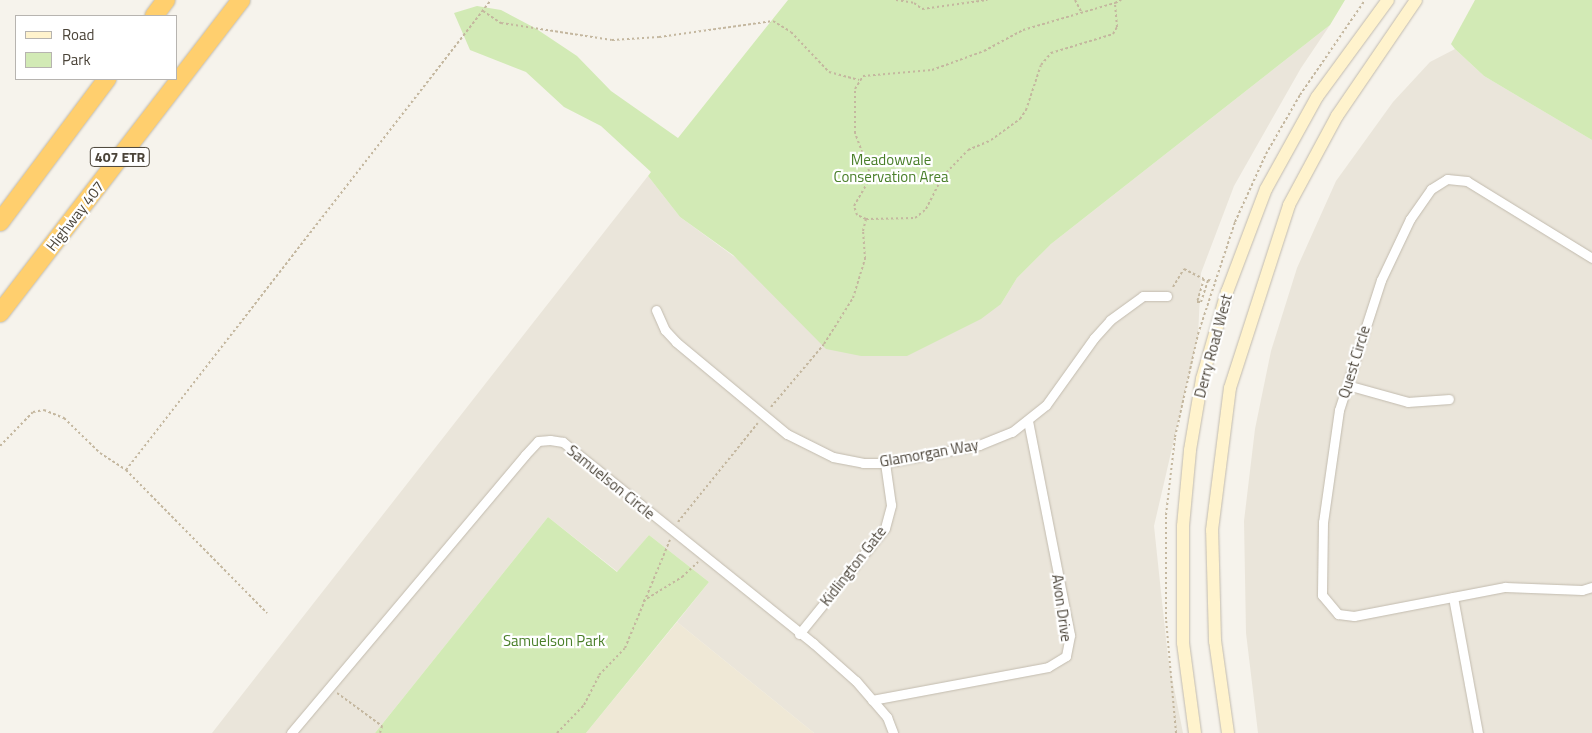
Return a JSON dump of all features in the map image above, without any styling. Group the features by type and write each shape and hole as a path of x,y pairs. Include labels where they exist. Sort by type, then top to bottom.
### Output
{"highway":[{"path":"155,15 166,0"},
{"name":"Highway 407","path":"0,313 241,0"},
{"path":"0,222 106,80"}],"main road":[{"name":"Derry Road West","path":"1195,733 1183,643 1183,526 1190,450 1202,380 1228,292 1266,189 1317,97 1388,0"},
{"name":"Derry Road West","path":"1228,733 1215,641 1212,530 1230,388 1289,205 1337,116 1416,0"}],"street":[{"name":"Quest Circle","path":"1592,258 1466,181 1441,180 1426,197 1396,248 1381,280 1338,418 1326,499 1322,596 1338,614 1354,616 1519,586 1576,590 1592,587"},
{"name":"Glamorgan Way","path":"656,310 665,330 676,342 787,434 833,457 864,463 885,463 979,445 999,438 1028,421 1046,405 1094,338 1110,320 1143,296 1167,296"},
{"path":"1347,385 1408,402 1449,399"},
{"name":"Avon Drive","path":"872,700 1048,667 1066,656 1070,635 1028,421"},
{"name":"Samuelson Circle","path":"291,733 538,441 562,442 799,634 856,681 887,718 893,733"},
{"name":"Kidlington Gate","path":"799,634 885,528 891,505 885,463"},
{"path":"1453,597 1478,733"}],"path":[{"path":"126,470 491,0"},
{"path":"896,0 914,3 922,9 987,0"},
{"path":"1075,0 1082,14"},
{"path":"1115,3 1117,27 1113,34 1051,53 1041,64 1020,119 991,140 968,150 943,176 915,218 897,220 866,219 857,215 854,206 871,176 854,133 855,89 859,80 873,73 932,70 984,51 1023,30 1082,14 1121,0"},
{"path":"482,10 501,23 612,40 659,38 773,21 792,32 829,72 859,80"},
{"path":"769,410 824,344 853,298 865,259 863,231 866,219"},
{"path":"1167,296 1184,269 1204,279 1197,302 1201,302 1208,280 1213,282"},
{"path":"0,446 24,419 44,410 64,418 100,453 126,470 267,612"},
{"path":"676,524 759,421"},
{"path":"557,733 584,705 599,675 625,648 643,601 671,538"},
{"path":"643,601 682,577 703,556"},
{"path":"328,687 382,726 380,733"}],"shaded area":[{"path":"1330,25 1301,68 1234,186 1201,273 1198,336 1154,526 1168,658 1183,733 814,733 677,622 709,582 649,535 618,572 548,517 375,733 212,733 648,176 680,217 766,280 1001,304 1017,278 1051,244"},
{"path":"1455,49 1484,76 1592,140 1592,733 1258,733 1246,633 1244,521 1255,429 1271,351 1297,268 1336,181 1393,102 1430,62"},
{"path":"677,622 814,733 586,733"}],"green space":[{"name":"Meadowvale Conservation Area","path":"788,0 1345,0 1330,25 1051,244 1017,278 1001,304 981,319 907,356 861,356 826,349 733,255 680,217 648,176 651,172 601,126 564,107 526,72 470,50 454,13 477,6 501,10 535,28 577,56 611,91 678,138"},
{"path":"1475,0 1592,0 1592,140 1484,76 1455,49 1451,44"},
{"name":"Samuelson Park","path":"548,517 617,572 649,535 709,582 586,733 375,733"}]}
